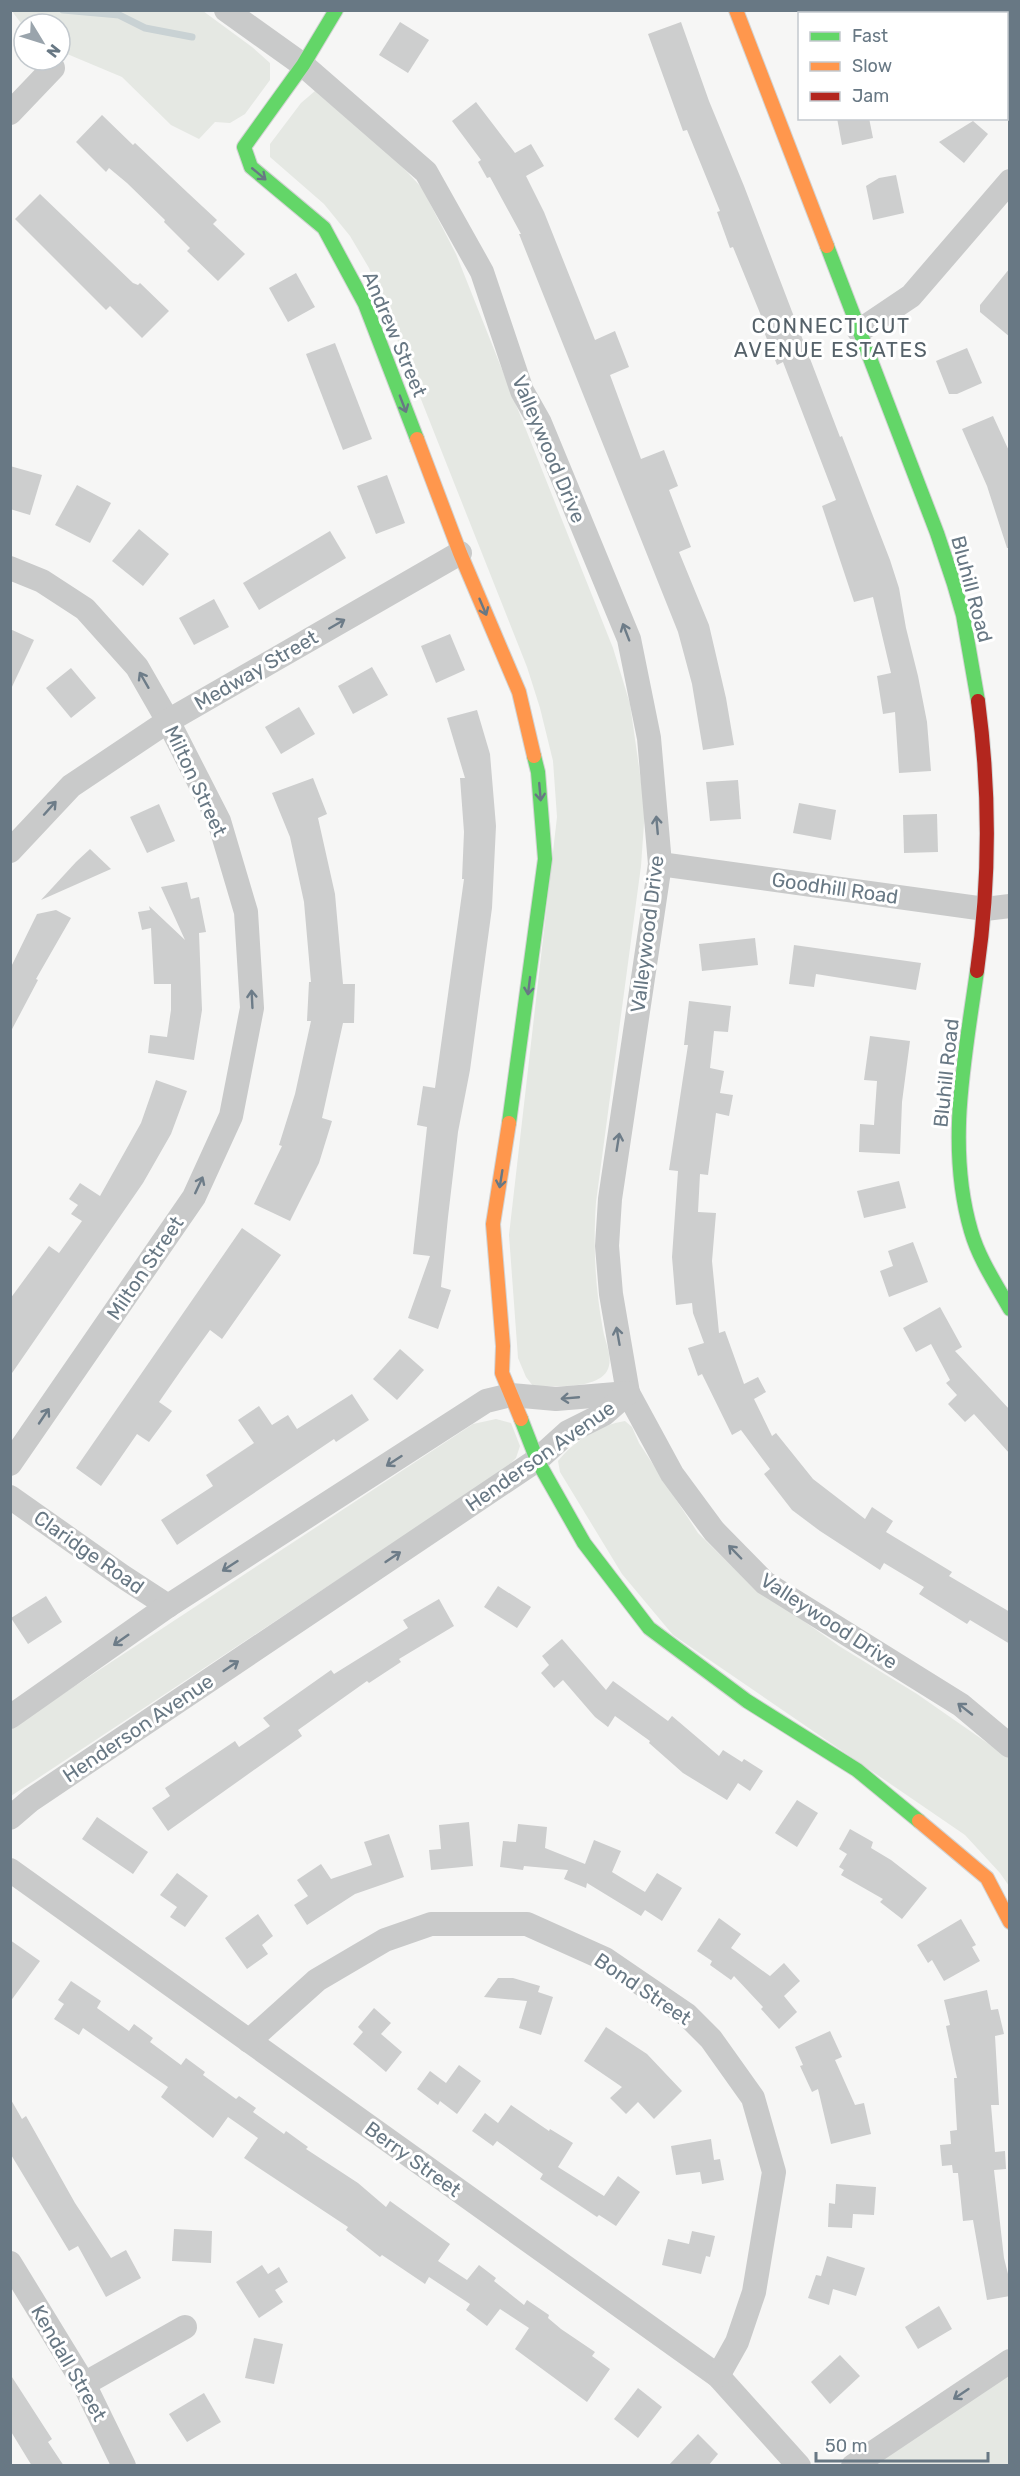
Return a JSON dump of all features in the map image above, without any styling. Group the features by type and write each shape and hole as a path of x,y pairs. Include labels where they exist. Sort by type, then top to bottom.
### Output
{"street":[{"name":"Valleywood Drive","path":"226,10 303,65 426,172 482,272 522,391 540,423 629,639 649,738 660,864 610,1199 607,1245 611,1294 628,1393 672,1474 714,1531 765,1583 961,1705 1010,1746"},
{"name":"Andrew Street","path":"336,10 303,65 244,147 250,167 324,228 365,304 460,553"},
{"name":"Bluhill Road","path":"736,10 937,533 962,614 984,740 988,825 985,909 957,1127 960,1173 971,1232 1010,1310"},
{"path":"10,113 49,72"},
{"path":"859,331 910,296 1010,181"},
{"path":"460,553 519,692 538,772 545,859 520,1056 493,1224 503,1346 502,1373 537,1460 584,1543 649,1628 747,1701 857,1770 987,1878 1010,1922"},
{"name":"Medway Street","path":"10,851 71,786 168,721 460,553"},
{"name":"Milton Street","path":"10,567 42,581 85,609 137,667 168,721 219,821 246,912 252,1008 231,1116 194,1197 10,1464"},
{"name":"Goodhill Road","path":"660,864 985,909 1010,906"},
{"name":"Henderson Avenue","path":"10,1717 168,1606 486,1401 511,1395 556,1400 628,1393"},
{"name":"Henderson Avenue","path":"10,1818 32,1800 537,1460 568,1432 604,1414 628,1393"},
{"name":"Claridge Road","path":"10,1497 168,1606"},
{"name":"Berry Street","path":"10,1870 718,2376 799,2466"},
{"name":"Bond Street","path":"249,2041 317,1980 385,1940 430,1924 527,1924 605,1959 687,2015 711,2039 753,2098 774,2172 754,2292 737,2342 718,2376"},
{"name":"Kendall Street","path":"10,2263 84,2384 124,2466"},
{"path":"84,2384 185,2327"},
{"path":"853,2466 1010,2361"}],"shaded area":[{"path":"11,10 203,11 270,63 270,80 245,114 230,123 215,122 199,139 171,125 122,77 72,56 72,12 13,12"},
{"path":"315,91 397,161 422,188 456,254 613,648 630,704 645,809 641,866 595,1218 596,1282 610,1361 607,1371 601,1377 583,1384 533,1386 526,1377 518,1358 509,1235 557,817 553,761 527,667 369,268 350,236 324,204 270,157 270,144 301,103"},
{"path":"496,1419 511,1423 520,1446 516,1458 505,1469 11,1796 11,1728 473,1424"},
{"path":"625,1421 632,1427 639,1443 698,1533 747,1581 839,1646 917,1694 1009,1758 1009,1886 965,1835 673,1635 622,1574 560,1472 558,1461 572,1446 588,1435 606,1426"},
{"path":"1009,2361 1009,2465 853,2466"}],"building":[{"path":"400,22 429,40 408,73 379,55"},
{"path":"681,22 709,101 890,560 899,588 927,722 931,771 899,773 895,712 883,714 877,676 891,673 873,597 854,602 822,506 836,500 783,362 777,365 763,329 766,328 733,247 730,248 717,212 720,211 687,130 683,131 648,34"},
{"path":"476,102 515,153 531,144 544,166 526,176 544,212 595,340 615,331 629,367 610,375 641,459 664,450 678,486 669,490 691,547 679,552 709,625 734,745 703,750 692,684 678,632 519,234 521,234 490,177 487,178 478,162 481,160 452,121"},
{"path":"102,115 217,220 213,224 245,254 218,281 187,251 190,248 164,222 165,220 109,168 106,172 76,142"},
{"path":"837,120 869,120 873,138 842,145"},
{"path":"973,121 988,134 964,163 939,142"},
{"path":"896,175 904,213 873,220 866,186 879,178"},
{"path":"40,194 133,283 138,285 140,283 169,311 142,338 110,306 106,310 15,219"},
{"path":"1010,268 1010,337 980,312 980,305"},
{"path":"296,273 315,307 288,322 269,288"},
{"path":"335,343 372,439 343,450 306,354"},
{"path":"967,348 982,383 957,394 949,394 936,361"},
{"path":"993,416 1010,453 1010,548 1007,548 987,486 962,429"},
{"path":"10,466 42,475 30,515 10,509"},
{"path":"387,475 405,523 376,534 357,486"},
{"path":"77,485 111,503 90,543 55,525"},
{"path":"139,529 169,554 143,586 112,561"},
{"path":"330,531 346,558 259,610 243,583"},
{"path":"214,599 229,627 194,645 179,618"},
{"path":"10,629 34,640 10,691"},
{"path":"450,634 465,670 436,683 421,646"},
{"path":"372,667 388,695 353,714 338,686"},
{"path":"71,668 96,698 71,718 46,688"},
{"path":"299,707 315,734 281,754 265,727"},
{"path":"477,710 490,754 496,826 492,908 470,1070 458,1132 448,1217 441,1287 451,1290 438,1329 408,1318 430,1256 413,1254 427,1127 417,1125 423,1086 435,1088 464,879 462,879 464,832 460,778 465,778 447,718"},
{"path":"313,778 327,814 318,818 335,894 343,984 355,984 354,1023 343,1023 322,1118 332,1121 319,1163 290,1221 254,1204 282,1146 279,1145 295,1094 311,1021 307,1021 309,982 311,982 304,902 290,837 272,793"},
{"path":"738,780 741,819 710,821 706,782"},
{"path":"799,803 836,810 831,840 793,833"},
{"path":"159,804 175,841 147,853 130,817"},
{"path":"937,814 938,852 904,853 903,815"},
{"path":"90,849 111,869 41,900 76,862"},
{"path":"187,882 191,899 199,897 206,932 199,933 202,1010 194,1060 148,1053 150,1035 167,1037 171,1010 171,984 154,984 151,928 142,930 138,912 150,910 149,906 185,940 161,887"},
{"path":"56,910 71,918 36,979 38,980 10,1033 10,969 37,914"},
{"path":"755,938 758,965 702,971 699,944"},
{"path":"794,945 921,963 916,990 816,974 814,987 789,984"},
{"path":"689,1001 731,1006 728,1032 714,1031 710,1068 724,1071 720,1093 733,1095 729,1116 716,1113 708,1175 700,1174 698,1212 716,1213 712,1261 719,1333 725,1331 744,1384 758,1377 766,1392 754,1399 772,1436 776,1433 813,1479 865,1519 872,1507 893,1521 886,1532 952,1572 949,1576 1010,1612 1010,1644 970,1620 967,1624 919,1594 924,1587 884,1563 880,1570 792,1510 764,1474 770,1469 741,1430 732,1435 702,1374 698,1376 688,1348 704,1343 693,1313 692,1303 676,1305 672,1257 678,1171 669,1170 688,1045 684,1045"},
{"path":"870,1036 910,1041 902,1102 900,1154 859,1152 860,1124 874,1125 877,1081 864,1080"},
{"path":"156,1080 187,1091 171,1134 143,1183 10,1376 10,1299 49,1246 59,1253 82,1221 71,1214 78,1205 69,1199 80,1183 100,1196 141,1123"},
{"path":"899,1181 906,1208 864,1218 857,1191"},
{"path":"242,1228 281,1255 222,1339 210,1330 184,1366 159,1402 172,1411 149,1442 137,1434 101,1486 76,1468"},
{"path":"913,1242 928,1282 889,1297 880,1271 893,1266 888,1251"},
{"path":"940,1307 962,1347 955,1351 1010,1410 1010,1454 974,1414 965,1422 948,1404 957,1395 946,1383 950,1380 931,1344 916,1352 903,1328"},
{"path":"400,1349 424,1370 397,1400 373,1379"},
{"path":"352,1394 369,1420 336,1442 334,1439 177,1545 161,1520 213,1486 206,1475 254,1443 238,1420 259,1406 272,1425 288,1415 297,1429"},
{"path":"498,1586 531,1607 517,1628 484,1607"},
{"path":"46,1596 62,1622 28,1644 11,1618"},
{"path":"439,1599 454,1626 399,1659 401,1662 369,1683 367,1681 298,1730 302,1736 168,1831 152,1808 170,1796 165,1788 235,1741 239,1747 270,1726 263,1718 331,1670 334,1674 408,1628 403,1620"},
{"path":"562,1639 606,1690 613,1681 668,1721 672,1716 719,1756 723,1750 763,1771 750,1791 738,1783 727,1800 683,1773 649,1743 650,1741 615,1716 608,1727 595,1717 563,1680 554,1688 541,1673 549,1665 542,1656"},
{"path":"797,1800 818,1813 797,1847 775,1833"},
{"path":"97,1817 148,1852 133,1874 82,1839"},
{"path":"469,1822 473,1866 431,1870 429,1850 441,1849 439,1825"},
{"path":"518,1824 547,1827 545,1848 585,1864 594,1840 621,1851 612,1872 645,1892 657,1873 682,1888 662,1921 645,1910 641,1916 587,1883 586,1888 564,1879 568,1870 524,1866 523,1870 500,1867 503,1841 516,1842"},
{"path":"850,1829 873,1842 871,1848 891,1860 927,1888 902,1919 880,1902 883,1899 841,1875 844,1870 839,1867 847,1854 839,1849"},
{"path":"389,1834 404,1877 355,1894 307,1925 294,1905 308,1896 297,1880 321,1864 331,1879 372,1865 364,1842"},
{"path":"177,1873 208,1896 185,1927 170,1917 177,1907 160,1895"},
{"path":"258,1914 273,1936 262,1945 268,1954 247,1969 225,1938"},
{"path":"719,1918 741,1934 731,1948 770,1976 784,1963 800,1981 784,1996 797,2012 779,2029 761,2009 763,2007 734,1976 731,1980 710,1965 712,1961 697,1951"},
{"path":"961,1919 976,1945 972,1947 980,1961 944,1981 932,1960 928,1963 917,1945"},
{"path":"10,1940 40,1961 10,2002"},
{"path":"498,1978 513,1978 540,1986 538,1992 553,1997 541,2035 519,2028 527,2001 484,1997"},
{"path":"71,1981 101,2001 97,2008 129,2031 134,2024 153,2038 150,2042 181,2065 186,2058 205,2072 203,2075 236,2099 239,2096 256,2108 253,2112 284,2134 286,2131 308,2147 306,2149 358,2183 386,2207 390,2201 450,2244 438,2261 467,2280 479,2265 496,2278 494,2281 524,2305 527,2300 549,2315 548,2318 561,2329 595,2352 592,2356 610,2369 587,2402 515,2349 529,2328 500,2309 487,2326 466,2310 470,2304 429,2277 425,2284 382,2255 380,2257 346,2230 348,2227 244,2158 258,2138 228,2117 213,2138 161,2097 168,2087 83,2028 79,2035 54,2019 64,2004 58,2000"},
{"path":"987,1990 991,2010 998,2009 1004,2034 995,2036 999,2105 991,2105 995,2152 1005,2151 1006,2169 994,2170 1010,2296 987,2300 973,2220 963,2221 958,2173 953,2173 952,2165 942,2166 940,2145 951,2144 950,2131 957,2130 954,2078 957,2078 946,2026 950,2025 944,2000"},
{"path":"374,2008 391,2023 381,2034 402,2052 386,2072 353,2044 363,2032 358,2027"},
{"path":"606,2027 647,2054 682,2091 654,2119 638,2102 626,2114 610,2098 622,2087 584,2061"},
{"path":"830,2031 842,2057 835,2060 855,2105 864,2103 871,2134 831,2144 818,2089 812,2092 800,2066 803,2065 795,2047"},
{"path":"459,2065 481,2081 457,2114 440,2101 438,2105 417,2089 430,2071 446,2083"},
{"path":"10,2098 22,2119 26,2116 75,2203 111,2258 126,2250 141,2278 106,2297 78,2246 69,2251 10,2153"},
{"path":"511,2105 549,2131 550,2129 573,2143 558,2167 604,2196 618,2176 640,2192 616,2226 599,2215 597,2217 540,2179 543,2174 497,2141 493,2146 472,2131 485,2113 498,2123"},
{"path":"711,2139 714,2160 720,2159 724,2180 702,2184 700,2172 676,2175 671,2146"},
{"path":"836,2184 876,2187 874,2215 853,2214 852,2228 828,2227 829,2203 835,2204"},
{"path":"174,2229 212,2231 211,2263 172,2261"},
{"path":"692,2231 715,2236 710,2257 706,2256 701,2274 662,2265 668,2239 689,2244"},
{"path":"827,2256 865,2268 856,2296 833,2289 829,2305 808,2298 816,2275 821,2276"},
{"path":"262,2265 268,2274 279,2267 288,2282 275,2290 283,2302 259,2318 236,2282"},
{"path":"939,2306 952,2329 918,2349 905,2327"},
{"path":"254,2338 283,2344 274,2384 245,2378"},
{"path":"840,2355 860,2376 830,2404 811,2382"},
{"path":"10,2374 52,2439 48,2442 64,2466 32,2466 10,2430"},
{"path":"638,2388 662,2407 638,2438 614,2419"},
{"path":"204,2393 221,2422 187,2442 169,2414"},
{"path":"698,2434 718,2454 708,2466 668,2466"}],"waterway":[{"path":"63,10 119,15 145,28 192,37"}],"traffic: fast":[{"path":"336,10 303,65 244,147 251,167 324,228 365,304 417,439"},
{"path":"827,246 937,533 954,584 963,615 978,701"},
{"path":"509,1123 545,859 538,772 534,756"},
{"path":"977,971 960,1101 960,1167 964,1199 974,1241 1010,1309"},
{"path":"521,1419 537,1460 584,1543 649,1628 747,1701 857,1770 919,1821"}],"traffic: slow":[{"path":"736,10 827,246"},
{"path":"417,439 460,553 519,692 534,756"},
{"path":"509,1123 493,1224 503,1346 502,1373 521,1419"},
{"path":"919,1821 987,1878 1010,1922"}],"traffic: jam":[{"path":"977,971 984,904 987,836 985,768 978,701"}],"district":[{"name":"CONNECTICUT AVENUE ESTATES","path":"831,337"}]}
